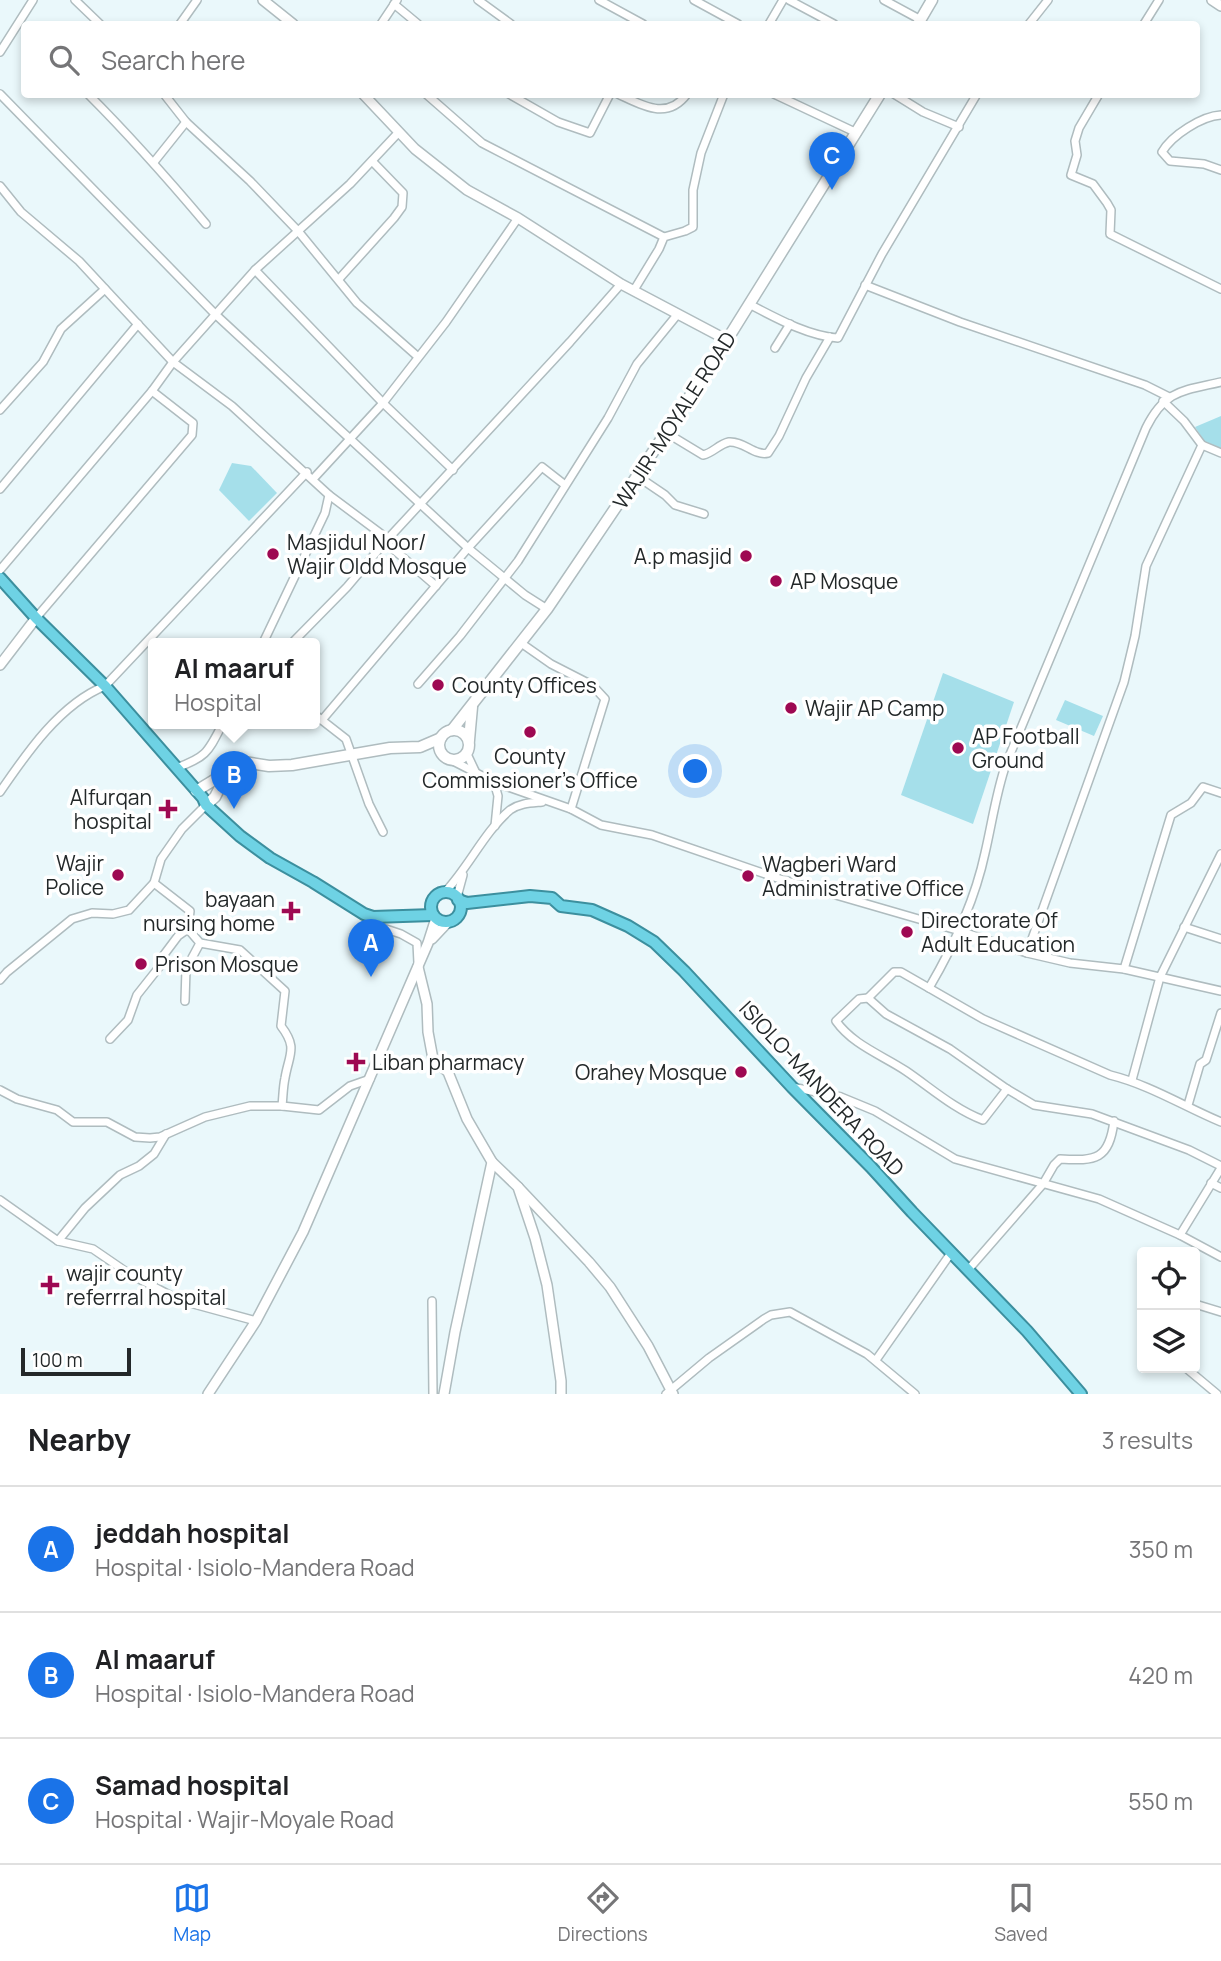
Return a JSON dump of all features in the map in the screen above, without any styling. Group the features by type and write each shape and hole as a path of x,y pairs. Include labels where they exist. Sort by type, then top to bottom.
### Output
{"highway":[{"name":"ISIOLO-MANDERA ROAD","path":"0,578 105,686 206,805 240,836 270,858 313,882 346,905 373,917 444,917 470,912 486,902"},
{"name":"ISIOLO-MANDERA ROAD","path":"408,915 444,892 467,904 530,896 552,898 561,906 592,910 642,933 684,971 1034,1338 1081,1394"},
{"path":"433,899 431,907 444,917 460,908 458,898"}],"main road":[{"path":"920,21 932,0"},
{"name":"WAJIR-MOYALE ROAD","path":"452,730 547,609 637,476 727,340 857,133 875,98"},
{"path":"420,747 457,760 467,754 472,706"},
{"path":"196,791 244,762 269,766 292,765 390,748 420,747 452,730 463,732 469,740"},
{"path":"441,738 440,750 447,757"},
{"path":"206,805 215,797 226,774"}],"street":[{"path":"23,21 33,0"},
{"path":"75,0 97,21"},
{"path":"182,21 197,0"},
{"path":"263,0 289,21"},
{"path":"478,0 507,21"},
{"path":"599,0 638,21"},
{"path":"694,0 732,21"},
{"path":"771,21 783,0"},
{"path":"789,0 828,21"},
{"path":"884,0 917,21"},
{"path":"1031,21 1048,0"},
{"path":"1146,21 1159,0"},
{"path":"1212,0 1221,6"},
{"path":"383,21 395,2 415,21"},
{"path":"0,52 21,26"},
{"path":"0,94 215,314 468,548 547,609"},
{"path":"92,98 154,162 206,224"},
{"path":"167,98 186,122 298,231 357,303 417,356"},
{"path":"367,98 398,133 435,167 467,190 518,218 621,284 727,340"},
{"path":"431,98 482,143 664,237 690,229 694,225 692,202 699,161 708,129 722,98"},
{"path":"516,98 558,122 584,133 590,133 608,98"},
{"path":"627,98 654,110 681,103 684,98"},
{"path":"783,98 857,133"},
{"path":"900,98 923,112 959,127"},
{"path":"749,304 790,324 838,338 865,285 975,98"},
{"path":"1097,98 1077,135 1077,155 1071,175 1093,184 1107,203 1111,210 1110,234 1221,289"},
{"path":"1221,114 1210,115 1172,139 1162,152 1170,161 1204,164 1221,170"},
{"path":"154,162 186,122"},
{"path":"0,570 215,314 255,271 398,133"},
{"path":"339,279 402,207 403,193 372,161"},
{"path":"0,186 21,212 79,261 173,362 232,406 329,495 387,540 436,586"},
{"path":"152,638 383,402 446,322 518,218"},
{"path":"634,290 664,237"},
{"path":"255,271 453,470"},
{"path":"297,638 347,587 621,284"},
{"path":"865,285 960,322 1145,385 1166,399 1202,445 1221,453"},
{"path":"0,410 43,362 61,329 106,289"},
{"path":"418,684 460,636 504,578 552,509 608,418 637,364 677,315"},
{"path":"0,489 138,324"},
{"path":"775,348 790,324"},
{"path":"665,432 703,455 733,442 761,454 768,453 830,337"},
{"path":"929,988 960,931 985,855 996,793 1006,764 1132,458 1155,411 1166,399 1221,382"},
{"path":"0,665 36,618 192,435 193,423 152,391"},
{"path":"1027,953 1120,694 1135,636 1146,566 1202,445"},
{"path":"383,832 369,804 346,739 322,720 468,548 542,467 565,485"},
{"path":"637,476 675,505 704,514"},
{"path":"265,638 325,513 329,495"},
{"path":"0,792 38,739 91,692 105,686 148,642"},
{"path":"522,643 551,664 592,685 605,699 571,809"},
{"path":"176,768 201,759 220,729"},
{"path":"467,754 475,772"},
{"path":"447,757 494,782 571,809 601,825 652,835 776,878 1027,953 1070,963 1125,969 1221,991"},
{"path":"494,782 498,796 495,826"},
{"path":"1125,969 1171,815 1191,803 1203,787 1221,793"},
{"path":"444,892 466,868 495,826 512,809 524,803 546,802"},
{"path":"0,980 72,919 92,913 113,914 129,910 154,883 161,859 182,829 206,805"},
{"path":"1132,1080 1160,977 1221,854"},
{"path":"458,898 458,886 466,868"},
{"path":"154,883 190,911 188,929 200,943 240,950 285,991 281,1026 289,1037 292,1051 285,1076 282,1106"},
{"path":"373,917 371,924 401,934 417,943 433,1059 448,1072 467,1119 492,1162 610,1287 662,1370 670,1393 709,1358 764,1319 790,1312 876,1360 915,1394"},
{"path":"208,1394 256,1321 303,1233 418,965 444,917"},
{"path":"1184,927 1221,939"},
{"path":"110,1039 128,1020 137,995 160,966 163,956 178,936 188,929"},
{"path":"185,1000 186,969 200,943"},
{"path":"1007,1089 983,1120 949,1103 905,1070 867,1049 836,1021 859,999 868,998 894,972 901,972 983,1019 1110,1075 1132,1080 1221,1122"},
{"path":"868,998 886,1014 950,1049 1034,1105 1092,1114 1114,1121 1189,1150 1221,1167 1181,1236"},
{"path":"1188,1105 1200,1064 1206,1060 1221,1013"},
{"path":"0,1090 57,1110 73,1122 107,1122 135,1137 150,1138 160,1137 205,1117 250,1106 319,1110 349,1086 370,1079"},
{"path":"792,1087 841,1097 874,1111 955,1159 1100,1199 1221,1257"},
{"path":"968,1270 1043,1184 1060,1159 1090,1160 1101,1156 1112,1137 1114,1121"},
{"path":"58,1241 85,1208 120,1175 139,1166 154,1154 167,1133"},
{"path":"443,1394 492,1162"},
{"path":"1211,1183 1221,1188"},
{"path":"518,1187 547,1285 558,1393"},
{"path":"0,1200 58,1241 93,1248 128,1273 179,1300 256,1321"},
{"path":"876,1360 951,1254"},
{"path":"432,1301 433,1394"},
{"path":"1200,1306 1221,1312"},
{"path":"1192,1373 1217,1394"}],"shaded area":[{"path":"1221,416 1221,448 1205,442 1195,427"},
{"path":"232,463 251,466 277,493 249,521 219,490"},
{"name":"AP Football Ground","path":"943,673 1014,702 973,824 901,795"},
{"path":"1065,700 1103,716 1094,736 1056,720"}],"place":[{"name":"Samad hospital","path":"832,190"},
{"name":"Masjidul Noor/ Wajir Oldd Mosque","path":"273,554"},
{"name":"A.p masjid","path":"746,556"},
{"name":"AP Mosque","path":"776,581"},
{"name":"County Offices","path":"438,685"},
{"name":"Wajir AP Camp","path":"791,708"},
{"name":"County Commissioner's Office","path":"530,732"},
{"name":"AP Football Ground","path":"958,748"},
{"name":"Alfurqan hospital","path":"168,809"},
{"name":"Al maaruf","path":"234,809"},
{"name":"Wajir Police","path":"118,875"},
{"name":"Wagberi Ward Administrative Office","path":"748,876"},
{"name":"bayaan nursing home","path":"291,911"},
{"name":"Directorate Of Adult Education","path":"907,932"},
{"name":"Prison Mosque","path":"141,964"},
{"name":"jeddah hospital","path":"371,977"},
{"name":"Liban pharmacy","path":"356,1062"},
{"name":"Orahey Mosque","path":"741,1072"},
{"name":"wajir county referrral hospital","path":"50,1285"}]}
